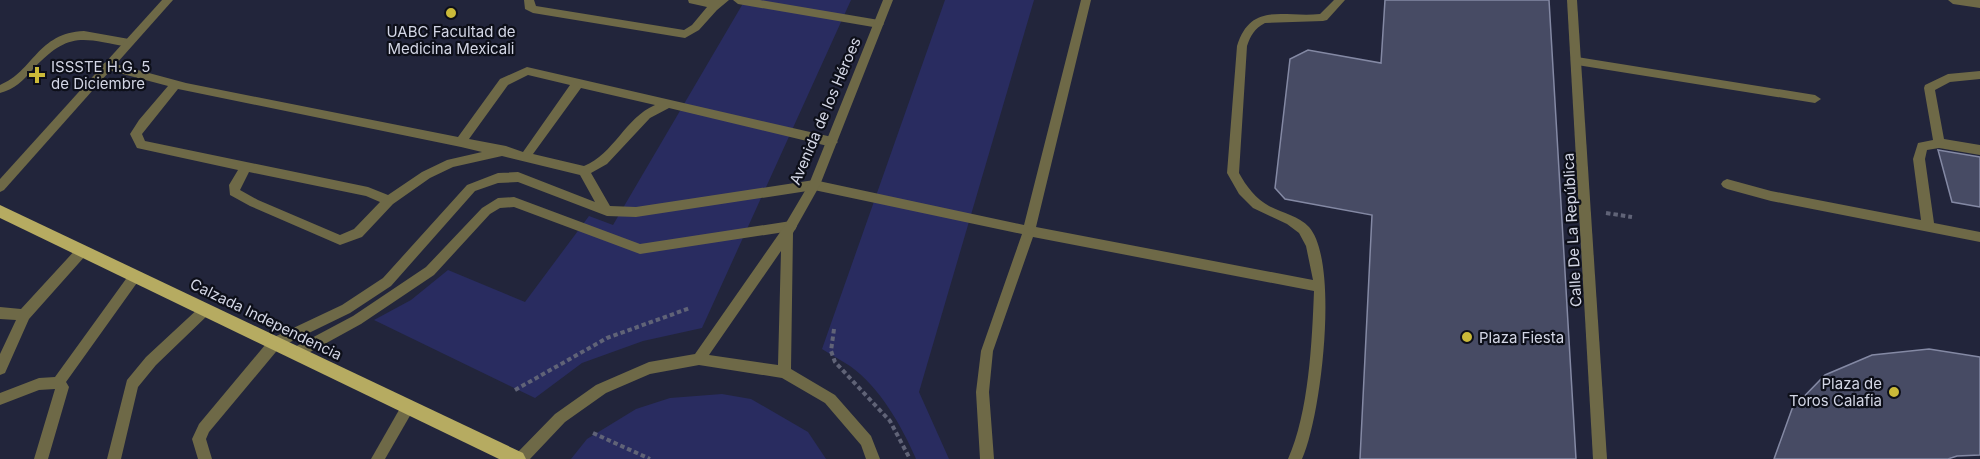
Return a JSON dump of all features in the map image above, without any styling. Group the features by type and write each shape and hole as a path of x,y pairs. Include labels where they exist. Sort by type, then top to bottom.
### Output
{"main road":[{"name":"Calzada Independencia","path":"0,211 519,459"}],"street":[{"path":"0,187 167,0"},
{"path":"529,0 533,9 685,34 692,32 713,5 724,0"},
{"path":"693,0 713,5"},
{"path":"738,0 879,24"},
{"name":"Avenida de los Héroes","path":"699,359 789,229 814,185 888,0"},
{"path":"987,459 981,412 983,369 987,351 1029,231 1086,0"},
{"path":"1295,459 1300,453 1305,430 1315,362 1320,287 1308,235 1296,223 1258,206 1236,180 1232,166 1245,33 1253,24 1263,20 1323,17 1340,0"},
{"name":"Calle De La República","path":"1572,0 1600,459"},
{"path":"1953,0 1980,4"},
{"path":"0,89 13,85 59,39 83,35 129,43"},
{"path":"1577,61 1815,99"},
{"path":"108,66 176,84 506,151 584,171 595,168 605,159 646,115 668,104"},
{"path":"461,142 504,82 527,71 832,142"},
{"path":"1939,143 1929,88 1948,78 1980,75"},
{"path":"526,156 578,83"},
{"path":"176,84 142,123 136,134 141,144 368,192 388,201"},
{"path":"1928,226 1919,152 1922,146 1939,143 1980,150"},
{"path":"246,166 235,184 234,192 340,240 358,233 388,201 426,175 451,163 506,151"},
{"path":"584,171 607,211"},
{"path":"205,459 199,439 204,428 275,343 346,309 387,282 471,188 498,178 518,177 607,211 636,212 814,185 1029,231 1320,287"},
{"path":"1727,184 1771,196 1980,237"},
{"path":"296,353 357,320 430,271 486,211 498,203 514,202 640,249 789,229"},
{"name":"Avenida de los Héroes","path":"784,372 789,229"},
{"path":"0,369 24,315 82,251"},
{"path":"58,383 135,276"},
{"path":"114,459 132,384 151,361 205,310"},
{"path":"0,313 24,315"},
{"path":"519,459 560,418 601,389 649,368 699,359 784,372 830,399 866,441 873,459"},
{"path":"0,399 39,384 58,383"},
{"path":"41,459 62,387 58,383"},
{"path":"378,459 408,407"}],"path":[{"path":"515,390 607,338 690,308"},
{"path":"834,328 831,351 835,362 890,421 910,459"},
{"path":"593,433 650,459"}],"shaded area":[{"path":"745,0 851,0 702,328 643,341 582,363 535,398 374,320 411,300 448,270 525,302 589,216 613,225"},
{"path":"945,0 1034,0 919,392 949,459 916,459 897,421 871,385 850,366 822,349"},
{"path":"722,394 751,399 808,432 826,459 571,459 587,439 636,409 670,398"}],"building":[{"name":"Plaza Fiesta","path":"1385,0 1549,0 1576,459 1360,459 1372,215 1285,199 1275,188 1290,59 1308,50 1381,63"},
{"path":"1938,150 1980,157 1980,207 1952,202"},
{"name":"Plaza de Toros Calafia","path":"1929,349 1980,357 1980,455 1957,456 1948,459 1774,459 1792,409 1825,375 1872,355"}],"place":[{"name":"UABC Facultad de Medicina Mexicali","path":"451,13"},
{"name":"ISSSTE H.G. 5 de Diciembre","path":"37,75"},
{"name":"Plaza Fiesta","path":"1467,337"},
{"name":"Plaza de Toros Calafia","path":"1894,392"}]}
